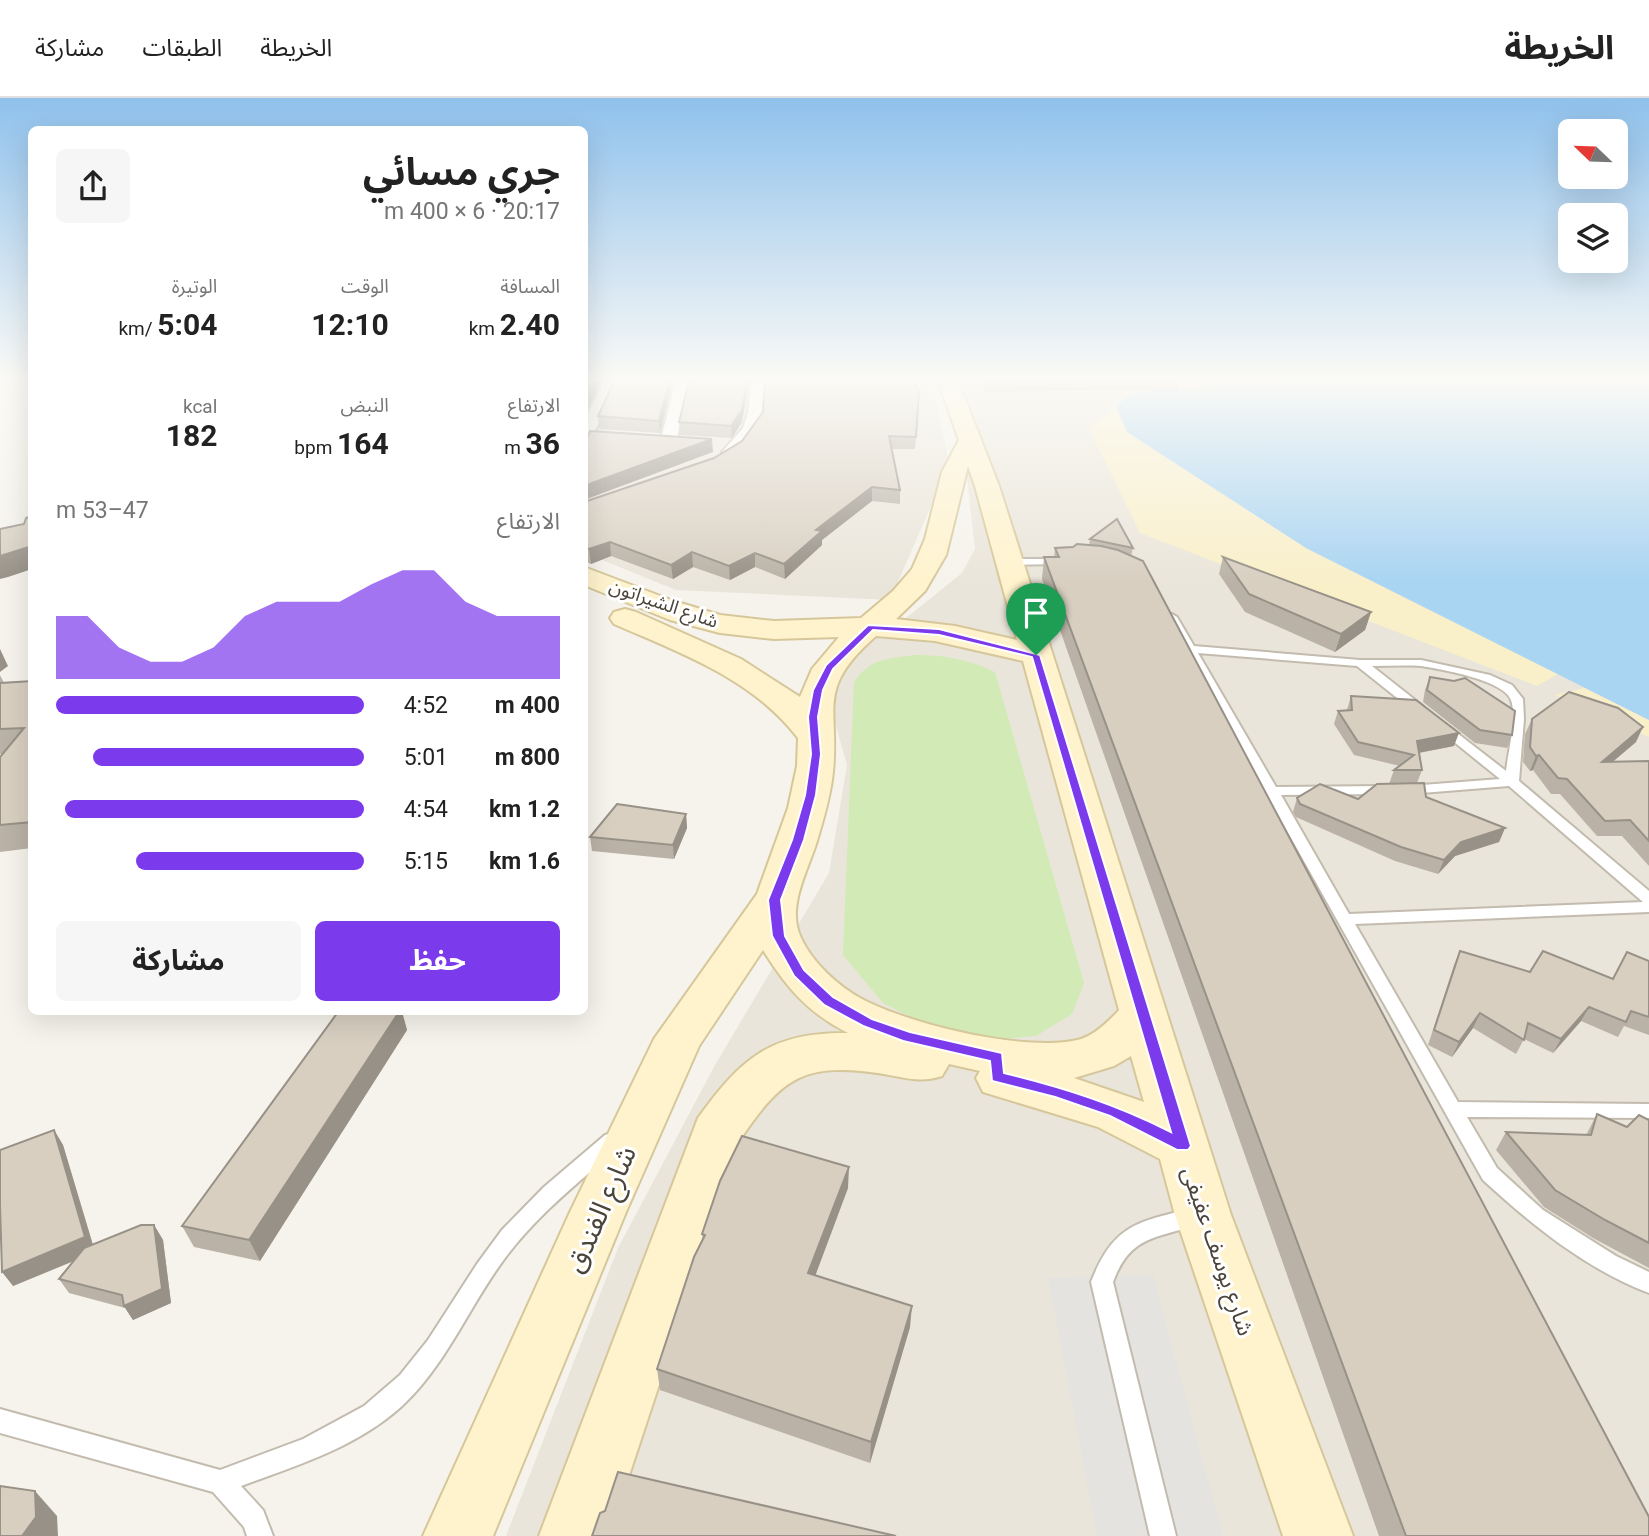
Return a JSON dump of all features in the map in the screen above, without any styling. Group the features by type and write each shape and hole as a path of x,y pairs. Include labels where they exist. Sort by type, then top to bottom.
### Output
{"street":[{"path":"717,452 730,448"},
{"path":"964,448 958,457 937,543 925,570 903,598 829,667 818,690 813,717 816,754 810,795 798,840 775,900 778,936 799,973 829,1001 867,1023 997,1067 1116,1112 1183,1146"},
{"name":"شارع يوسف عفيفى","path":"972,448 987,486 1142,1016 1203,1214 1318,1536"},
{"name":"شارع الشيراتون","path":"588,577 690,616 739,628 795,632 871,627 939,632 1036,655"},
{"name":"شارع الشيراتون","path":"588,602 716,658 752,679 789,704 815,736"},
{"name":"شارع الفندق","path":"458,1536 597,1212 678,1039 775,900"},
{"path":"575,1536 716,1133 740,1099 775,1066 811,1053 877,1054 997,1067 1051,1063 1091,1056 1123,1038 1142,1016"}],"lane":[{"path":"1009,562 1073,562"},
{"path":"1165,605 1490,1174 1536,1216 1609,1263 1649,1283"},
{"path":"1190,649 1360,663 1421,663 1486,677 1508,688 1517,699 1518,719 1512,782"},
{"path":"1360,663 1512,782 1649,899"},
{"path":"1272,791 1423,790 1512,782"},
{"path":"1344,919 1649,907"},
{"path":"1452,1110 1649,1111"},
{"path":"220,1482 347,1432 393,1398 436,1349 498,1250 540,1204 643,1114"},
{"path":"1163,1536 1102,1282 1108,1261 1120,1244 1137,1231 1203,1214"},
{"path":"0,1421 220,1482 254,1519 260,1536"}],"shaded area":[{"path":"588,448 946,448 949,465 890,600 676,590 588,554"},
{"path":"963,448 1142,448 1306,547 1649,708 1649,1536 506,1536 618,1248 715,1065 829,873 847,765 826,691 853,652 906,618 962,573 975,549"},
{"path":"1153,1275 1223,1536 1097,1536 1048,1278"}],"green space":[{"path":"914,655 956,659 995,672 1084,983 1072,1014 1036,1036 1001,1039 962,1034 921,1022 883,1003 843,955 854,682 873,664"}],"sand":[{"path":"1098,448 1152,448 1306,548 1558,674 1537,686 1140,533"},
{"path":"1584,688 1649,720 1649,737 1555,695"}],"water":[{"path":"1152,448 1649,448 1649,720 1306,548"}],"building":[{"path":"588,448 687,448 588,485"},
{"path":"730,448 891,448 900,490 872,487 816,530 822,531 784,564 755,553 729,566 692,552 671,565 610,542 588,549 588,501 714,458"},
{"path":"28,517 28,547 0,556 0,529 24,524"},
{"path":"1117,519 1133,548 1090,539"},
{"path":"1077,544 1118,550 1143,561 1649,1517 1649,1536 1406,1536 1044,557 1059,557 1055,548 1073,547"},
{"path":"1223,557 1371,612 1341,634 1249,594"},
{"path":"1430,677 1454,681 1465,678 1515,711 1512,735 1480,730 1427,690"},
{"path":"28,681 28,822 0,825 0,757 24,728 0,729 0,683"},
{"path":"1569,692 1618,708 1643,727 1602,762 1649,761 1649,841 1630,820 1605,821 1567,779 1558,778 1530,747 1532,719"},
{"path":"1351,696 1416,700 1459,733 1417,741 1422,770 1394,770 1414,755 1358,742 1338,711 1352,710"},
{"path":"1424,783 1426,797 1505,828 1461,842 1444,860 1401,847 1300,804 1297,798 1320,784 1358,799 1377,784"},
{"path":"617,804 686,814 673,845 590,837"},
{"path":"1460,951 1530,972 1543,951 1613,979 1627,952 1649,961 1649,1017 1631,1011 1626,1022 1589,1007 1561,1039 1528,1023 1524,1040 1480,1013 1459,1042 1434,1030"},
{"path":"336,1015 397,1015 249,1240 182,1226"},
{"path":"1597,1114 1627,1127 1639,1115 1649,1120 1649,1243 1555,1190 1506,1132 1591,1135"},
{"path":"54,1130 85,1237 2,1272 0,1150"},
{"path":"742,1136 849,1167 808,1273 912,1306 871,1442 657,1369 694,1257 705,1235 702,1234 720,1181"},
{"path":"141,1225 154,1225 162,1289 124,1306 122,1295 59,1279 84,1248"},
{"path":"618,1472 896,1536 592,1536 600,1513 605,1511"},
{"path":"0,1486 35,1491 36,1517 22,1536 0,1536"}],"route":[{"path":"871,627 939,632 1036,655 1183,1146 1116,1112 1056,1091 997,1077 997,1057 908,1037 867,1023 829,1001 799,973 778,936 775,900 798,840 810,795 816,754 813,717 818,690 829,667 871,627"}]}
